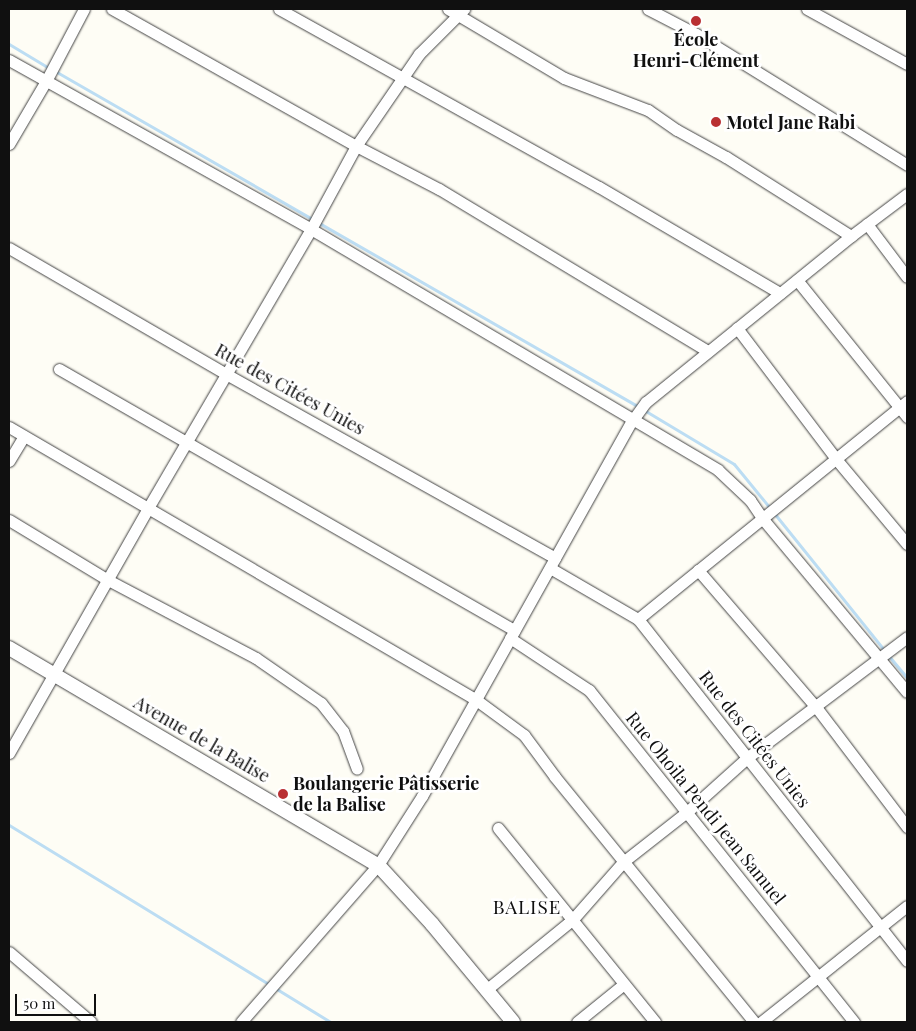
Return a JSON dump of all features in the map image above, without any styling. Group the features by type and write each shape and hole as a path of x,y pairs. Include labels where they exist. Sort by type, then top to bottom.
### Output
{"street":[{"path":"9,144 48,78 84,9"},
{"path":"112,9 356,146 440,190 708,351"},
{"path":"279,9 599,187 780,293"},
{"path":"648,9 696,34 907,165"},
{"path":"807,9 907,64"},
{"path":"9,753 148,508 315,223 356,146 419,54 457,10 564,78 648,110 677,130 726,157 851,236"},
{"path":"9,60 48,78 315,223 635,416 718,470 765,516 886,655 907,692"},
{"path":"241,1022 281,979 378,865 422,796 635,416 646,402 851,236 907,194"},
{"path":"867,224 907,277"},
{"name":"Rue des Citées Unies","path":"9,248 552,563 638,619 907,962"},
{"path":"798,280 903,405 907,417"},
{"path":"737,328 836,458 907,544"},
{"name":"Rue Ohoila Pendi Jean Samuel","path":"59,369 187,442 512,634 589,690 688,811 817,978 854,1022"},
{"path":"638,619 903,405"},
{"path":"9,427 475,699 524,735 623,862 754,1022"},
{"path":"9,462 24,436"},
{"path":"9,520 108,580 256,658 321,703 343,731 358,769"},
{"path":"698,570 816,706 907,827"},
{"path":"486,990 573,918 623,862 688,811 748,757 886,655 907,637"},
{"name":"Avenue de la Balise","path":"9,648 378,865 432,924 513,1022"},
{"path":"498,828 573,918 655,1022"},
{"path":"761,1022 907,906"},
{"path":"9,952 91,1022"},
{"path":"577,1022 624,984"}],"waterway":[{"path":"9,44 49,68"},
{"path":"55,71 639,407"},
{"path":"644,410 734,464 770,508"},
{"path":"774,513 884,650"},
{"path":"888,655 907,678"},
{"path":"9,825 331,1022"}],"place":[{"name":"École Henri-Clément","path":"696,21"},
{"name":"Motel Jane Rabi","path":"716,122"},
{"name":"Boulangerie Pâtisserie de la Balise","path":"283,794"}],"district":[{"name":"BALISE","path":"527,907"}]}
